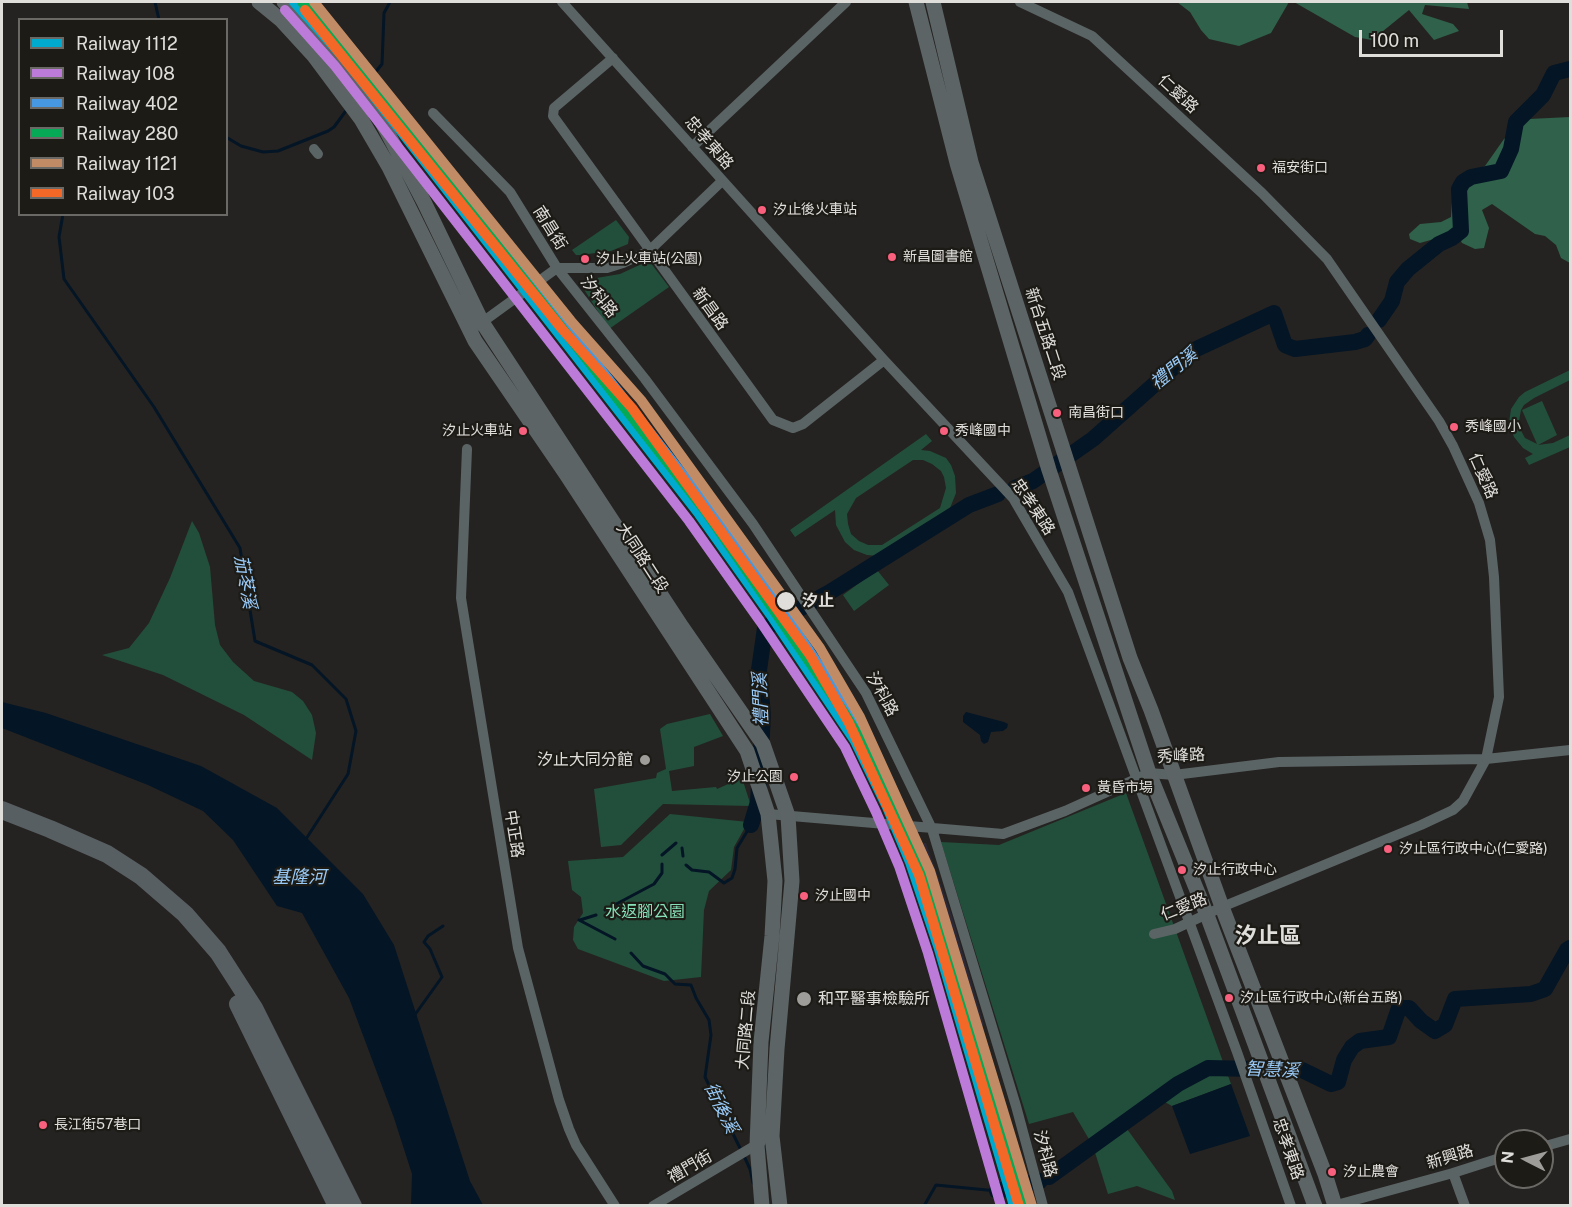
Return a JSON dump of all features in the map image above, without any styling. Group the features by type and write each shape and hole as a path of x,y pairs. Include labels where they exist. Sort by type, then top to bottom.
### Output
{"highway":[{"path":"2,810 107,854 141,876 185,914 218,952 254,1008 353,1206"},
{"path":"2,821 88,855 116,872 150,895 199,945 226,983 245,1017 338,1206"}],"main road":[{"name":"大同路二段","path":"259,2 281,20 314,56 361,119 389,167 469,331 566,474 747,752 768,814 775,881 769,965 747,1151 762,1206"},
{"name":"新台五路二段","path":"916,2 957,163 1143,776 1206,915 1315,1206"},
{"name":"新台五路二段","path":"933,2 971,162 1130,658 1334,1205"},
{"name":"大同路二段","path":"294,4 375,109 424,202 482,322 682,627 763,744 789,816 792,881 777,1049 772,1136 780,1206"},
{"path":"747,752 763,744"},
{"path":"769,965 785,966"}],"street":[{"name":"忠孝東路","path":"562,2 884,360 1013,498 1068,592 1143,776 1189,923 1292,1206"},
{"path":"692,147 846,2"},
{"name":"仁愛路","path":"1020,2 1092,36 1262,193 1328,259 1439,421 1479,503 1490,540 1495,588 1499,698 1486,759 1463,801 1453,810 1421,825 1222,907 1189,923 1154,934"},
{"path":"281,20 294,4"},
{"name":"新昌路","path":"613,58 554,108 553,116 773,420 793,428 803,424 884,360"},
{"name":"南昌街","path":"433,113 510,192 557,268 607,268 649,251 722,181"},
{"path":"469,331 557,268"},
{"name":"汐科路","path":"557,268 645,379 753,524 813,610 866,693 932,829 1043,1206"},
{"name":"中正路","path":"467,449 461,598 518,948 569,1129 576,1146 615,1206"},
{"name":"秀峰路","path":"768,814 1003,834 1065,811 1143,776 1174,775 1279,762 1486,759 1570,750"},
{"name":"禮門街","path":"653,1206 772,1136"},
{"path":"1554,1144 1570,1139"},
{"name":"新興路","path":"1334,1205 1494,1160"},
{"path":"1453,1173 1465,1206"}],"shaded area":[{"path":"897,842 926,843 952,916 984,1025 960,1032"}],"green space":[{"path":"1177,2 1289,2 1271,33 1239,46 1209,39 1190,12"},
{"path":"1294,2 1467,2 1469,9 1425,5 1422,14 1453,24 1459,31 1434,40 1409,10 1372,40 1355,37"},
{"path":"1570,117 1570,263 1561,258 1556,245 1545,236 1535,234 1492,204 1482,210 1489,228 1484,248 1475,249 1462,243 1459,237 1452,234 1420,243 1410,239 1409,234 1420,224 1441,222 1451,217 1453,186 1462,177 1485,166 1504,139 1529,119"},
{"path":"616,220 629,237 628,244 611,251 580,255 576,255 572,250"},
{"path":"650,262 669,287 609,329 582,283 585,280 620,274"},
{"path":"1570,370 1570,380 1524,405 1521,410 1519,427 1525,438 1537,444 1522,410 1542,401 1557,435 1538,445 1553,443 1570,435 1570,447 1529,465 1525,458 1533,454 1523,448 1514,437 1509,423 1511,409 1525,392"},
{"path":"926,434 932,441 921,450 946,458 951,465 955,476 956,493 948,513 887,554 867,555 854,550 845,542 836,525 835,510 795,537 790,530","holes":["913,460 923,460 941,471 944,477 946,488 940,508 882,545 868,545 851,534 847,514 856,498"]},
{"path":"192,521 199,533 210,567 215,625 220,645 233,662 254,681 292,692 303,701 312,715 316,733 312,760 244,715 163,675 102,655 129,648 149,623 170,578"},
{"path":"877,570 889,585 854,611 843,595"},
{"name":"汐止公園","path":"710,714 723,736 694,747 694,766 669,771 672,791 716,787 717,789 742,778 751,806 663,804 621,845 601,847 594,789 656,778 657,773 666,769 660,729 667,724"},
{"path":"1126,793 1231,1084 1172,1106 1163,1101 1127,1129 1172,1191 1175,1200 1137,1186 1108,1194 1093,1146 1073,1112 1029,1124 941,842 999,845"},
{"name":"水返腳公園","path":"670,814 748,822 734,847 731,870 709,891 704,910 701,977 664,981 578,949 573,940 574,927 583,913 581,897 572,890 568,861 623,857"}],"water":[{"name":"基隆河","path":"2,702 46,713 201,766 277,808 363,894 394,945 470,1181 483,1205 411,1205 412,1174 394,1118 349,998 302,913 277,906 233,840 203,811 148,785 2,728"},
{"path":"966,712 1004,722 1008,724 1007,728 1003,731 991,732 988,742 984,744 980,735 963,722"},
{"path":"1231,1084 1250,1136 1190,1154 1172,1106"}],"waterway":[{"path":"155,2 159,18"},
{"name":"茄苳溪","path":"363,88 382,64 384,13 390,2"},
{"name":"禮門溪","path":"1379,320 1392,301 1397,282 1408,269 1439,244 1461,231 1459,189 1463,182 1471,177 1501,171 1511,149 1516,122 1543,95 1554,73 1570,69"},
{"name":"茄苳溪","path":"228,138 241,146 263,152 278,151 328,131 334,127 348,108"},
{"name":"茄苳溪","path":"63,216 59,237 64,279 154,407 240,548 255,641 312,665 346,699 356,731 348,774 306,839"},
{"name":"禮門溪","path":"1015,488 1033,481 1093,439 1192,351 1274,313 1285,345 1295,349 1355,342 1365,339 1368,335"},
{"name":"禮門溪","path":"751,825 758,802 763,716 759,670 765,628 830,592 969,505 998,494"},
{"name":"禮門溪","path":"686,865 692,870 709,872 724,883 732,878 737,848 751,825"},
{"name":"禮門溪","path":"662,855 676,843"},
{"name":"禮門溪","path":"682,848 683,856"},
{"name":"禮門溪","path":"605,910 654,884 662,873 662,864"},
{"name":"禮門溪","path":"580,920 596,915"},
{"path":"579,920 615,939"},
{"name":"禮門溪","path":"414,1016 442,977 430,949 424,942 428,936 443,926"},
{"name":"智慧溪","path":"1049,1177 1178,1084 1208,1068 1302,1070 1331,1084 1338,1082 1344,1060 1352,1047 1360,1041 1389,1037 1399,1008 1409,1008 1435,1031 1445,1025 1455,999 1531,994 1545,989 1570,948"},
{"name":"街後溪","path":"631,953 643,966 665,974 675,984 691,985 709,1020 711,1035 705,1077 741,1150"},
{"name":"街後溪","path":"744,1156 753,1183"},
{"name":"智慧溪","path":"997,1191 1040,1181"},
{"name":"智慧溪","path":"924,1206 936,1185 997,1191"}],"railway":[{"path":"986,1057 1016,1179"},
{"path":"981,1091 1001,1149"},
{"path":"1009,1172 1020,1206"}],"rail line":[{"name":"1112","path":"294,2 344,58 699,514 770,614 855,741 887,807 910,862 939,949 1014,1206"},
{"name":"280","path":"302,2 386,103 706,512 843,711 874,761 910,844 932,903 1023,1206"},
{"name":"402","path":"310,2 353,51 708,507 780,607 865,734 898,802 921,858 951,946 1026,1203"},
{"name":"1121","path":"314,2 571,321 641,400 820,648 860,717 930,871 1032,1206"},
{"name":"108","path":"285,10 335,66 689,521 845,747 899,866 928,953 1001,1206"},
{"name":"103","path":"305,10 562,329 632,408 810,655 849,723 919,875 1019,1206"}],"place":[{"name":"福安街口","path":"1261,168"},
{"name":"汐止後火車站","path":"762,210"},
{"name":"新昌圖書館","path":"892,257"},
{"name":"汐止火車站(公園)","path":"585,259"},
{"name":"南昌街口","path":"1057,413"},
{"name":"秀峰國小","path":"1454,427"},
{"name":"汐止火車站","path":"523,431"},
{"name":"秀峰國中","path":"944,431"},
{"name":"汐止","path":"786,601"},
{"name":"汐止大同分館","path":"645,760"},
{"name":"汐止公園","path":"794,777"},
{"name":"黃昏市場","path":"1086,788"},
{"name":"汐止區行政中心(仁愛路)","path":"1388,849"},
{"name":"汐止行政中心","path":"1182,870"},
{"name":"汐止國中","path":"804,896"},
{"name":"汐止區行政中心(新台五路)","path":"1229,998"},
{"name":"和平醫事檢驗所","path":"804,999"},
{"name":"長江街57巷口","path":"43,1125"},
{"name":"汐止農會","path":"1332,1172"}],"district":[{"name":"汐止區","path":"1268,936"}]}
